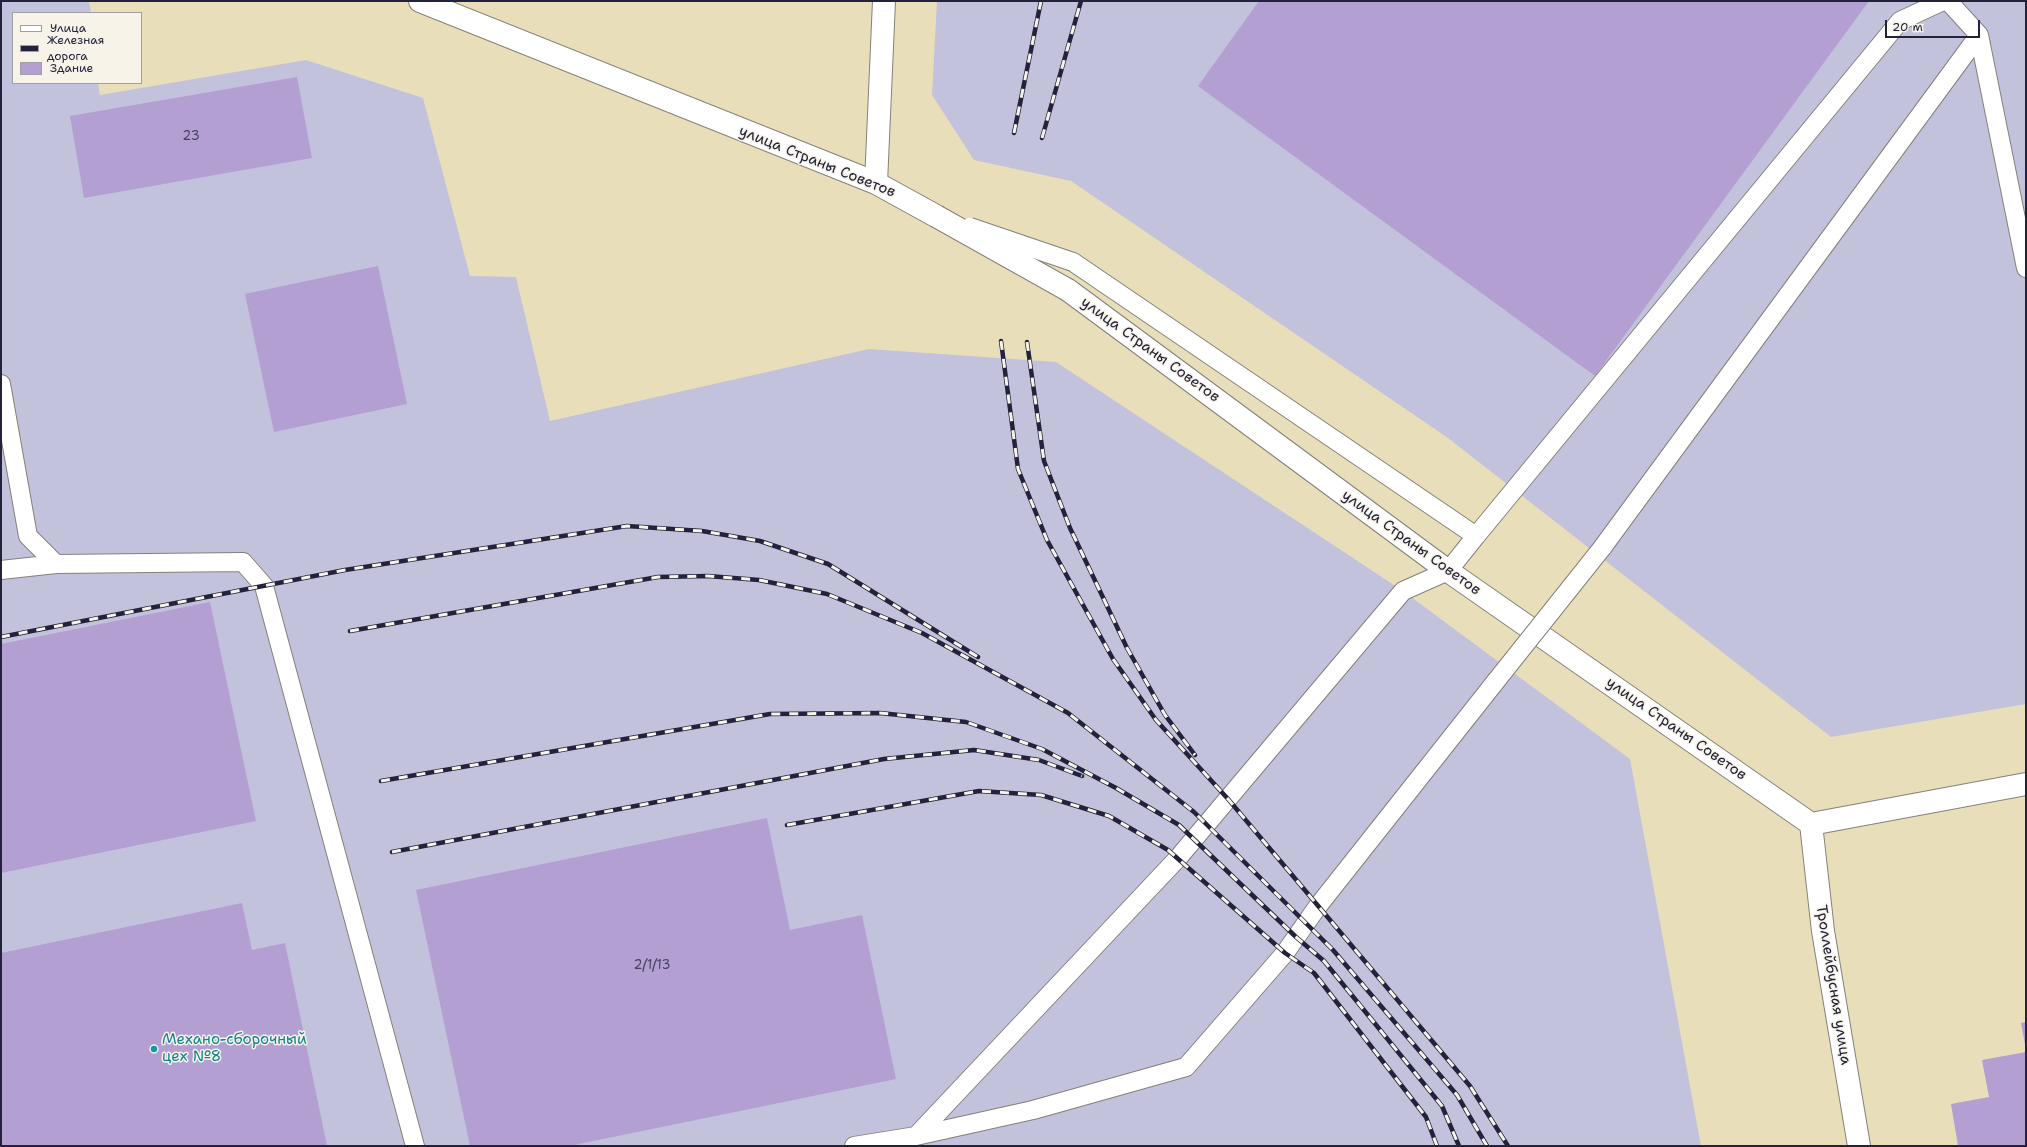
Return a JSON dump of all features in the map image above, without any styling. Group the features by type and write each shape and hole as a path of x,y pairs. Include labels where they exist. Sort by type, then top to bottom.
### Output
{"main road":[{"name":"улица Страны Советов","path":"420,1 876,183 1068,290 1448,570 1811,824"},
{"path":"876,183 884,1"},
{"path":"1811,824 2026,784"},
{"name":"Троллейбусная улица","path":"1811,824 1823,931 1859,1146"}],"lane":[{"path":"916,1136 1178,858 1403,591 1448,570 1900,21 1943,1"},
{"path":"1948,1 1979,35 2026,268"},
{"path":"854,1146 916,1136 1033,1110 1186,1067 1285,953 1318,906 1602,548 1979,35"},
{"path":"936,216 1073,262 1476,536"},
{"path":"1,384 28,536 56,564"},
{"path":"1,570 56,564 243,562 264,586 415,1146"}],"shaded area":[{"path":"1,1 89,1 91,12 12,12 12,84 98,84 100,95 306,60 423,98 470,276 516,277 550,421 869,349 1056,362 1403,591 1630,759 1701,1146 1,1146"},
{"path":"937,1 2026,1 2026,704 1831,737 1448,438 1071,181 974,160 932,95"}],"building":[{"path":"1259,1 1869,1 1595,376 1198,86"},
{"path":"297,77 312,158 84,198 70,116"},
{"path":"378,266 407,404 274,432 245,294"},
{"path":"210,602 256,821 1,873 1,644"},
{"path":"767,818 790,930 862,915 896,1079 569,1146 470,1146 416,890"},
{"name":"Механо-сборочный цех №8","path":"242,903 252,950 285,943 327,1146 1,1146 1,953"},
{"path":"2026,1022 2026,1045 2025,1045 2021,1023"},
{"path":"2026,1052 2026,1146 1958,1146 1951,1104 1989,1097 1982,1060"}],"railway":[{"path":"1014,133 1041,1"},
{"path":"1042,138 1081,1"},
{"path":"1001,341 1018,469 1047,540 1113,659 1156,720 1228,799 1470,1086 1508,1146"},
{"path":"1027,342 1044,461 1070,528 1127,648 1165,715 1195,755"},
{"path":"1,637 345,570 627,526 702,531 760,541 828,564 978,657"},
{"path":"350,631 658,577 708,576 759,580 827,594 922,633 1068,713 1194,812 1333,950 1457,1095 1487,1146"},
{"path":"381,781 770,714 880,713 966,722 1042,749 1116,788 1179,825 1296,937 1324,961 1442,1106 1459,1146"},
{"path":"392,852 884,759 974,750 1039,760 1082,776"},
{"path":"787,825 979,791 1041,795 1109,816 1168,850 1285,953 1314,973 1426,1117 1437,1146"}],"place":[{"name":"Механо-сборочный цех №8","path":"154,1049"}]}
